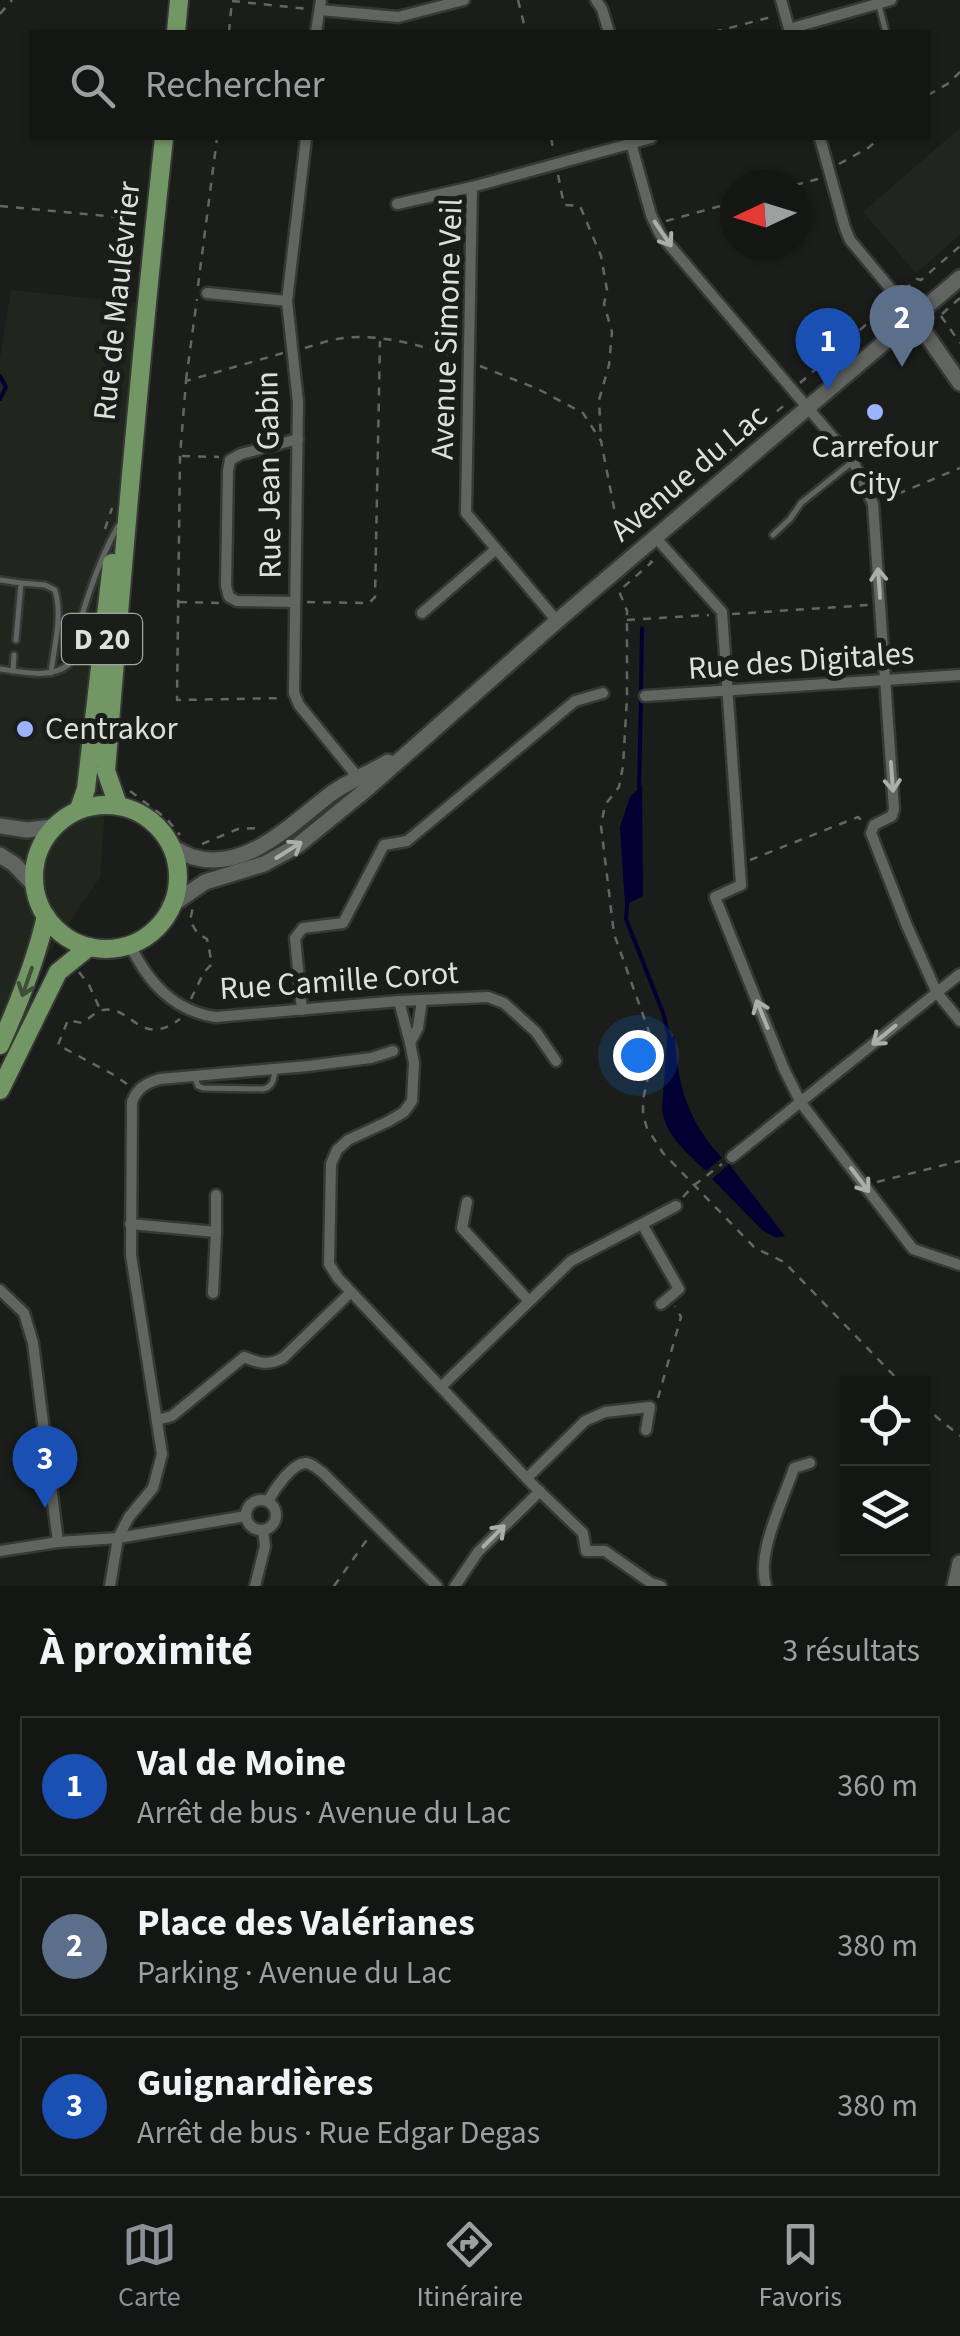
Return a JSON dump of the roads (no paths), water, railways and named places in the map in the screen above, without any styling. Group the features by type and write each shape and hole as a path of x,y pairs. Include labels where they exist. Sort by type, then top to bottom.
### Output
{"main road":[{"path":"176,30 180,0"},
{"name":"Rue de Maulévrier","path":"118,806 106,771 130,470 164,140"},
{"name":"Rue de Maulévrier","path":"79,810 86,789 102,639 130,470"},
{"path":"95,805 118,806 140,813 158,827 171,846 178,869 176,893 166,915 151,933 130,945 110,949 89,947 57,930 46,916 34,886 35,865 53,828 79,810 95,805"},
{"path":"0,1045 19,1004 46,916"},
{"path":"0,1090 58,972 89,947"}],"street":[{"path":"316,30 320,5 398,17 464,0"},
{"path":"596,0 608,30"},
{"path":"781,0 790,30"},
{"path":"793,30 891,0"},
{"name":"Rue Jean Gabin","path":"306,140 287,301 298,402 294,682 299,705 363,784"},
{"path":"640,140 660,234 853,461 873,504 894,809 892,816 872,829 874,843 937,992 960,1021"},
{"name":"Avenue Simone Veil","path":"557,621 466,513 472,187 640,140"},
{"path":"821,140 850,240 898,296 960,382"},
{"path":"397,204 472,187"},
{"name":"Avenue du Lac","path":"170,906 204,882 264,864 297,846 363,784 455,712 960,278"},
{"path":"207,293 287,301"},
{"path":"296,602 237,601 229,597 226,586 230,460 298,439"},
{"path":"656,538 722,612 740,886 715,897 784,1068 801,1102 913,1248 960,1265"},
{"path":"422,613 495,550"},
{"name":"Rue des Digitales","path":"645,696 960,675"},
{"path":"302,1010 295,938 303,928 343,924 384,845 407,840 575,701 603,694"},
{"name":"Avenue du Lac","path":"171,846 192,857 215,860 236,856 288,830 334,792 363,784"},
{"path":"0,826 53,828"},
{"path":"0,854 34,886"},
{"name":"Rue Camille Corot","path":"130,945 152,983 186,1009 216,1017 488,996 504,1004 536,1032 556,1062"},
{"path":"732,1157 960,974"},
{"path":"410,1043 418,1028 422,1000"},
{"path":"399,1001 414,1063 412,1101 404,1112 348,1140 338,1150 331,1164 329,1264 350,1293 583,1533 586,1551 605,1551 661,1586"},
{"path":"110,1586 118,1538 129,1517 153,1488 162,1454 132,1255 132,1102 136,1092 160,1078 371,1058 393,1051"},
{"path":"213,1293 216,1195"},
{"path":"468,1202 462,1228 530,1301"},
{"path":"442,1386 571,1261 676,1206"},
{"path":"130,1224 216,1232"},
{"path":"642,1224 678,1290 666,1300"},
{"path":"0,1290 24,1313 32,1342 58,1542"},
{"path":"157,1420 172,1416 244,1357 264,1364 283,1358 350,1293"},
{"path":"527,1478 586,1420 605,1412 650,1407 646,1430"},
{"path":"766,1586 762,1574 768,1543 794,1468 810,1463"},
{"path":"268,1501 296,1467 306,1464 322,1472 437,1586"},
{"path":"455,1586 478,1552 540,1491"},
{"path":"268,1501 276,1518 272,1526 262,1530 249,1525 246,1516 250,1504 268,1501"},
{"path":"0,1550 118,1538 246,1516"},
{"path":"254,1586 265,1546 262,1530"},
{"path":"955,1586 960,1563"}],"lane":[{"path":"878,4 885,30"},
{"path":"773,536 801,504 853,461"},
{"path":"0,670 59,672 68,665 88,596 118,526"},
{"path":"0,580 45,585 54,590 58,617 51,672"},
{"path":"16,640 21,583"},
{"path":"13,671 14,656"},
{"path":"194,1076 203,1088 263,1090 273,1082 276,1068"}],"waterway":[{"path":"0,376 6,387 0,399"},
{"path":"641,690 642,628"},
{"path":"639,789 641,700"},
{"path":"627,903 626,919 670,1040"}],"place":[{"name":"Place des Valérianes","path":"902,367"},
{"name":"Val de Moine","path":"828,390"},
{"name":"Carrefour City","path":"875,412"},
{"name":"Centrakor","path":"25,729"},
{"name":"Guignardières","path":"45,1508"}]}
